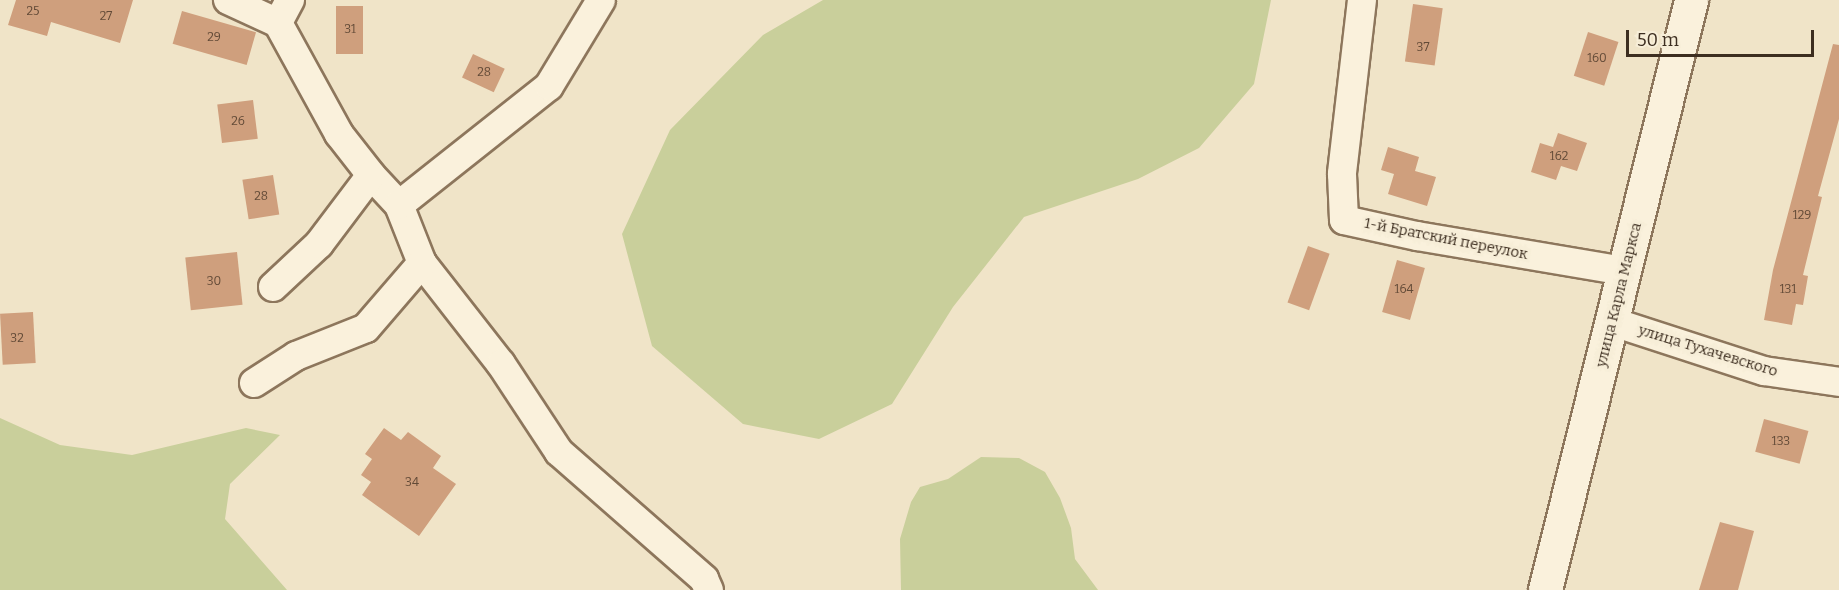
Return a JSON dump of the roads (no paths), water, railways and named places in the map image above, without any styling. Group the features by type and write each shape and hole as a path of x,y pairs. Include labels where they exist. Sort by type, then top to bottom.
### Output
{"main road":[{"name":"улица Карла Маркса","path":"1545,590 1691,0"}],"street":[{"path":"228,0 284,11 339,134 370,175 399,205 422,263 501,364 559,452 704,579 709,590"},
{"path":"399,205 549,86 601,0"},
{"name":"1-й Братский переулок","path":"1362,0 1342,174 1344,220 1417,236 1624,271"},
{"path":"273,287 319,244 370,175"},
{"path":"254,383 296,356 366,328 422,263"},
{"name":"улица Тухачевского","path":"1613,322 1764,371 1839,382"}]}
